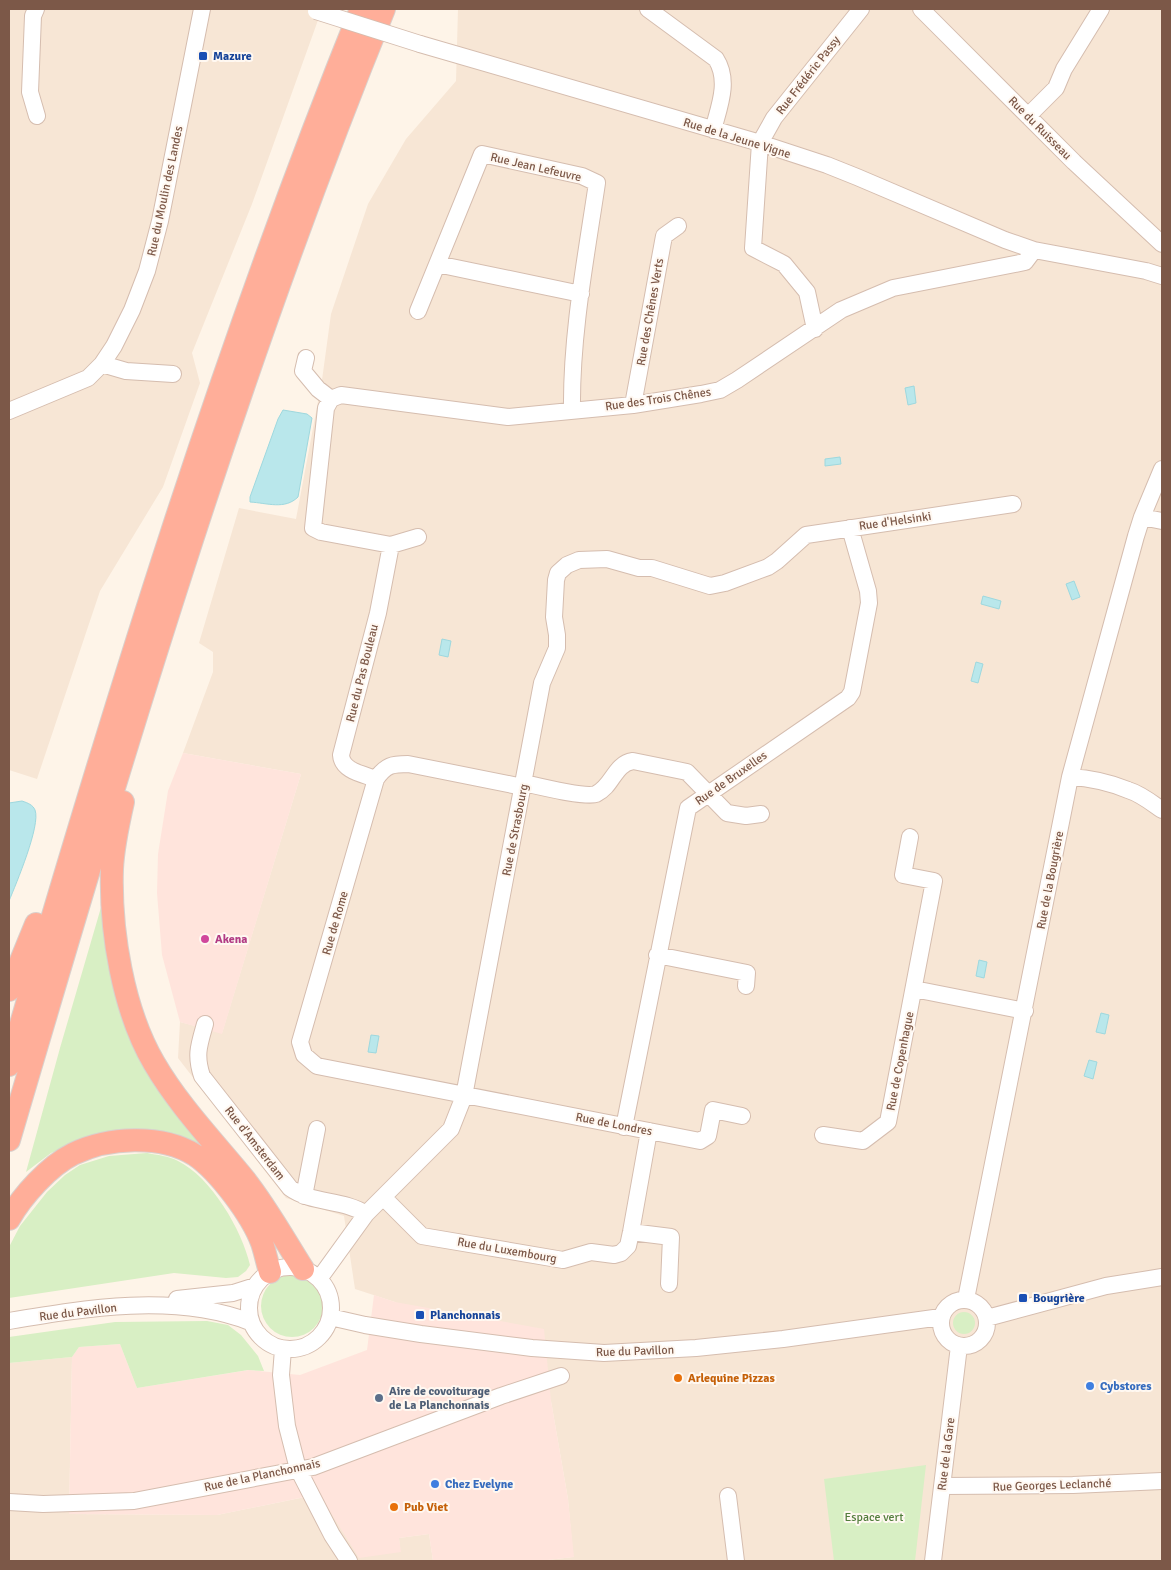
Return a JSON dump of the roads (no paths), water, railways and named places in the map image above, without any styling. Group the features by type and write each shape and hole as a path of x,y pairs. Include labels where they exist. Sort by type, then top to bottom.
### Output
{"highway":[{"path":"9,1065 137,639 206,426 289,194 361,9"},
{"path":"9,1140 142,692 192,535 260,335 326,156 384,9"},
{"path":"142,692 151,704 126,788 116,831 112,867 116,939 124,983 134,1021 153,1061 170,1088 263,1205 311,1274"},
{"path":"9,990 32,938 45,900 60,891"},
{"path":"9,1219 25,1196 48,1172 73,1154 93,1147 118,1142 139,1140 166,1144 186,1150 196,1156 209,1167 243,1208 262,1242 262,1279"}],"street":[{"path":"36,9 30,92 38,116"},
{"name":"Rue du Moulin des Landes","path":"9,411 88,378 102,364 114,346 132,310 147,271 160,221 202,9"},
{"path":"648,9 716,59 721,66 721,105 713,130"},
{"name":"Rue Frédéric Passy","path":"760,143 774,118 861,9"},
{"name":"Rue du Ruisseau","path":"920,9 1099,186 1162,244"},
{"path":"1028,116 1056,88 1064,69 1100,9"},
{"name":"Rue de la Jeune Vigne","path":"312,10 420,44 760,143 857,177 956,220 1034,250 1146,271 1162,276"},
{"path":"760,143 753,248 784,264 807,292 815,329"},
{"name":"Rue Jean Lefeuvre","path":"418,311 482,154 582,176 596,183 581,294 572,390 572,410"},
{"name":"Rue des Chênes Verts","path":"633,405 664,236 678,226"},
{"name":"Rue des Trois Chênes","path":"331,399 341,395 508,417 633,405 720,390 842,310 893,288 1025,262 1034,250"},
{"path":"437,264 581,294"},
{"path":"306,358 303,371 318,389 331,399 326,408 313,528 321,532 391,545 418,537"},
{"path":"102,364 126,371 173,374"},
{"name":"Rue de la Bougrière","path":"966,1299 1025,1011 1070,777 1142,516 1162,468"},
{"name":"Rue d'Helsinki","path":"785,554 806,535 1013,504"},
{"path":"1142,516 1162,520"},
{"name":"Rue de Bruxelles","path":"624,1127 688,808 848,698 852,692 869,604 868,591 850,528"},
{"name":"Rue du Pas Bouleau","path":"376,779 346,766 342,761 341,755 378,613 391,545"},
{"name":"Rue de Strasbourg","path":"311,1274 366,1214 451,1128 464,1096 542,683 557,648 554,592 556,580 562,568 579,560 607,559 639,568 652,568 710,586 725,583 768,567 785,554"},
{"path":"376,779 386,768 394,764 408,764 585,795 595,794 603,789 621,766 626,762 633,761 687,772 727,813 746,816 761,814"},
{"path":"1070,777 1128,790 1162,810"},
{"name":"Rue de Rome","path":"376,779 300,1042 304,1055 317,1066 464,1096"},
{"name":"Rue de Copenhague","path":"823,1135 863,1141 888,1122 934,881 902,875 910,837"},
{"path":"658,955 747,973 746,986"},
{"path":"914,989 1025,1011"},
{"name":"Rue d'Amsterdam","path":"205,1024 198,1048 198,1063 202,1076 290,1188 304,1196 348,1206 366,1214"},
{"name":"Rue de Londres","path":"464,1096 700,1141 708,1136 714,1110 742,1116"},
{"path":"304,1196 318,1129"},
{"name":"Rue du Luxembourg","path":"383,1197 422,1236 563,1260 591,1252 621,1254 628,1246 648,1131"},
{"path":"631,1232 671,1237 669,1284"},
{"path":"292,1267 311,1274 327,1290 331,1303 330,1317 322,1334 308,1346 296,1349 283,1349 263,1340 255,1332 250,1322 248,1309 250,1297 262,1279 280,1268 292,1267"},
{"path":"987,1318 1106,1286 1162,1277"},
{"name":"Rue du Pavillon","path":"9,1321 100,1308 217,1303 262,1279"},
{"path":"966,1299 980,1305 985,1311 988,1324 983,1337 972,1345 959,1346 946,1338 940,1325 941,1317 943,1311 953,1302 966,1299"},
{"name":"Rue du Pavillon","path":"217,1303 250,1322"},
{"name":"Rue du Pavillon","path":"330,1317 365,1325 439,1336 542,1349 604,1352 696,1348 783,1340 941,1317"},
{"name":"Rue de la Gare","path":"934,1561 959,1346"},
{"path":"283,1349 281,1374 287,1426 298,1468 332,1535 349,1561"},
{"name":"Rue de la Planchonnais","path":"9,1502 43,1504 134,1501 298,1468 313,1467 501,1396 561,1376"},
{"name":"Rue Georges Leclanché","path":"942,1486 1073,1485 1162,1481"},
{"path":"728,1496 736,1561"}],"water":[{"path":"914,386 916,403 908,405 905,388"},
{"path":"283,410 307,414 312,418 298,497 282,505 250,502 250,497"},
{"path":"840,457 841,464 825,466 825,459"},
{"path":"1074,581 1080,597 1072,600 1066,584"},
{"path":"983,596 1001,601 999,609 981,604"},
{"path":"442,639 451,641 448,657 439,655"},
{"path":"976,662 983,664 978,683 971,681"},
{"path":"22,801 33,807 36,818 27,855 9,901 9,803"},
{"path":"979,960 987,962 984,978 976,976"},
{"path":"1101,1013 1109,1015 1105,1034 1096,1032"},
{"path":"371,1035 379,1036 376,1053 368,1052"},
{"path":"1089,1060 1097,1062 1093,1079 1084,1076"}],"place":[{"name":"Mazure","path":"203,56"},
{"name":"Akena","path":"205,939"},
{"name":"Bougrière","path":"1023,1298"},
{"name":"Planchonnais","path":"420,1315"},
{"name":"Arlequine Pizzas","path":"678,1378"},
{"name":"Cybstores","path":"1090,1386"},
{"name":"Aire de covoiturage de La Planchonnais","path":"379,1398"},
{"name":"Chez Evelyne","path":"435,1484"},
{"name":"Pub Viet","path":"394,1507"}],"park label":[{"name":"Espace vert","path":"874,1517"}]}
